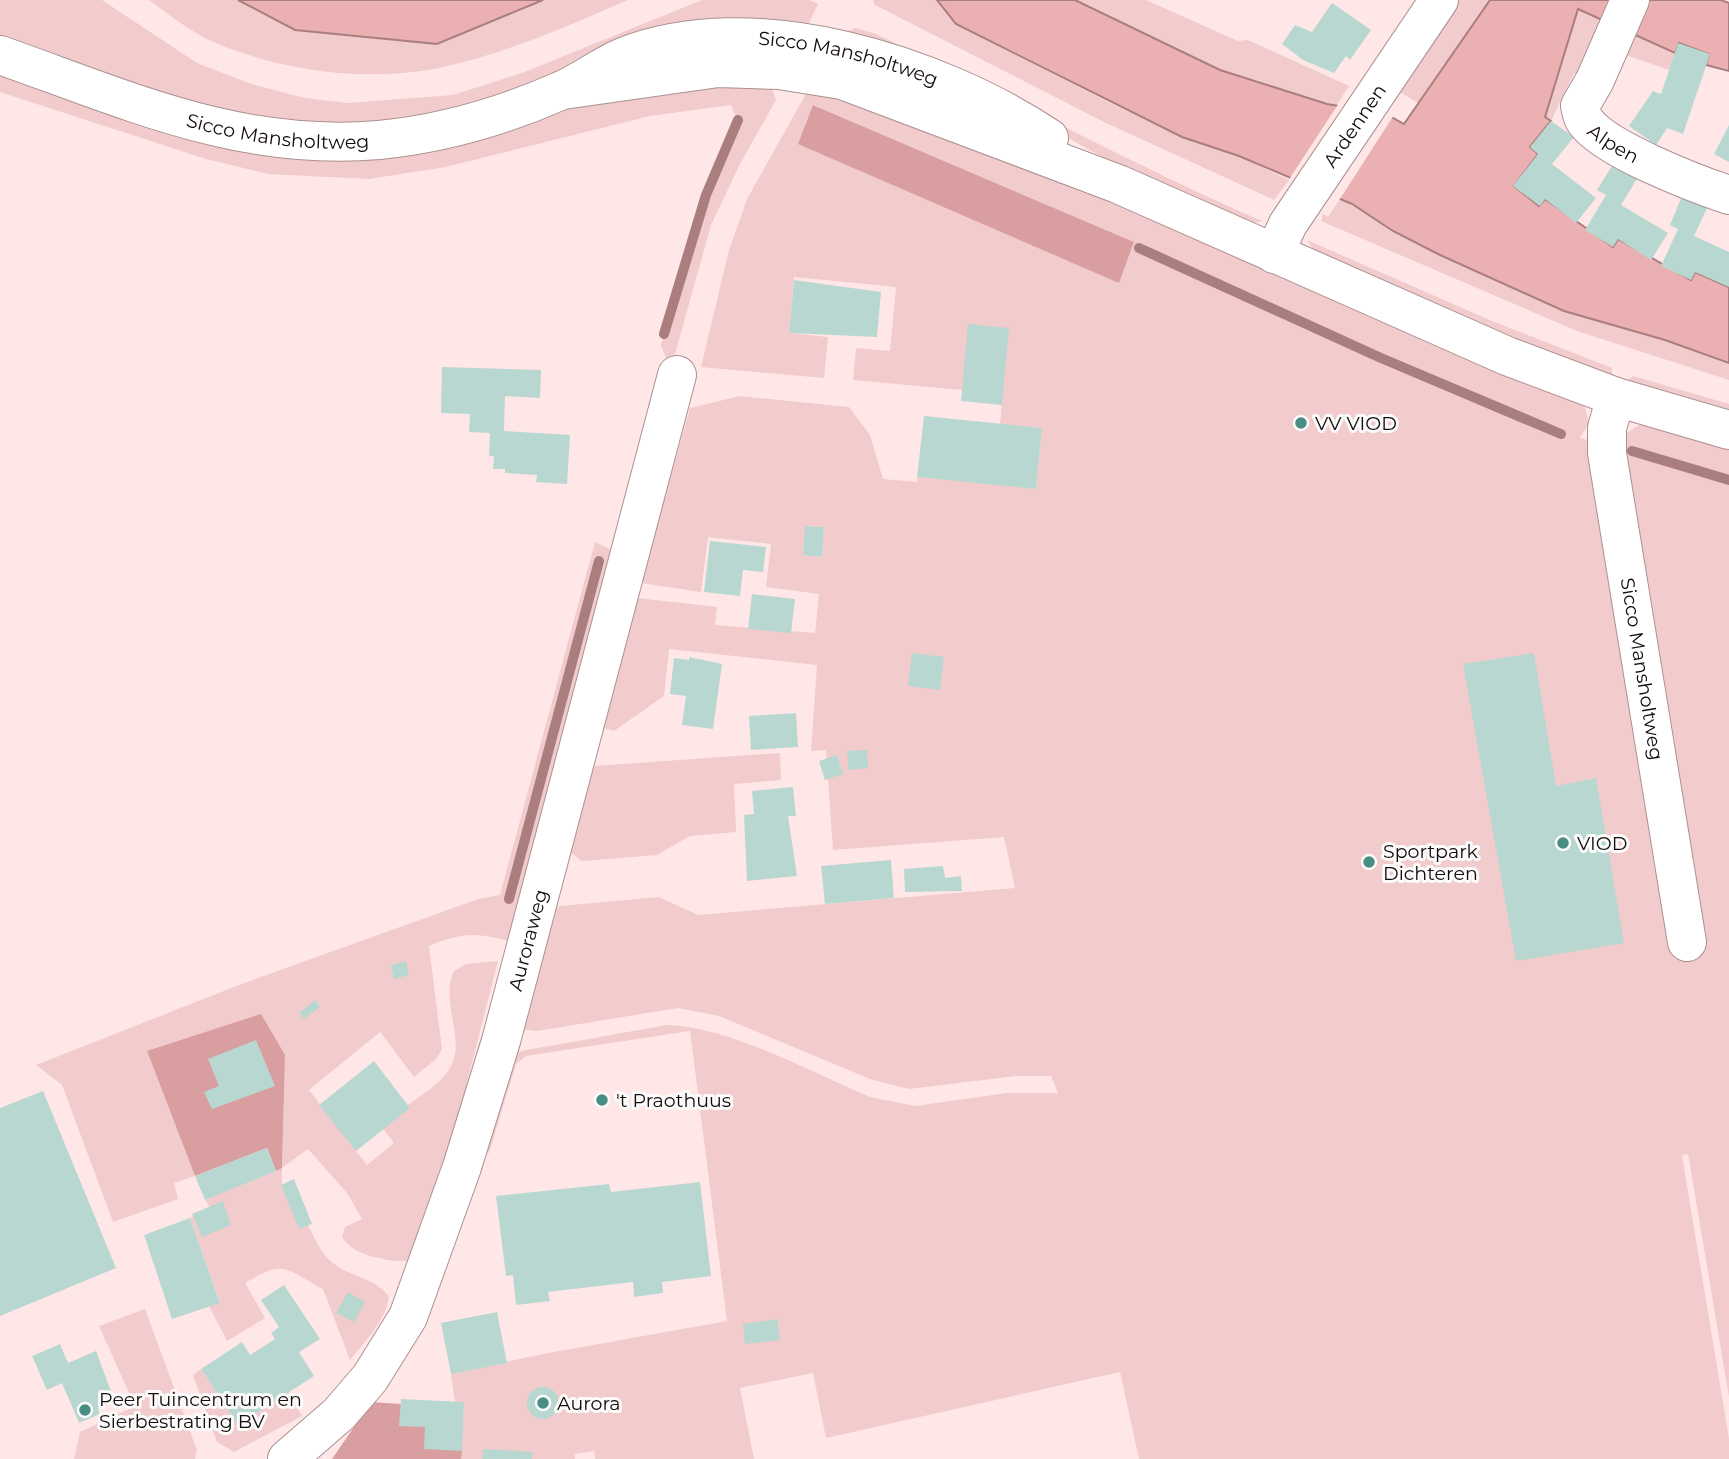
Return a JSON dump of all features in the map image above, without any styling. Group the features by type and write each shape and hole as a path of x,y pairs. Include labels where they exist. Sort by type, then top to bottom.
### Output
{"street":[{"name":"Ardennen","path":"1274,254 1288,224 1439,0"},
{"name":"Alpen","path":"1624,15 1595,80 1580,106 1585,121 1613,143 1665,171 1729,195"},
{"name":"Sicco Mansholtweg","path":"0,55 185,121 264,138 323,142 428,134 484,119 563,90 622,58 662,45 701,38 753,37 806,42 888,63 972,97 1033,128 1118,184 1507,356 1616,397 1729,430"},
{"name":"Auroraweg","path":"287,1459 339,1414 370,1378 408,1317 454,1191 501,1041 677,375"},
{"name":"Sicco Mansholtweg","path":"1616,397 1607,428 1607,453 1687,942"}],"shaded area":[{"path":"0,0 102,0 197,63 251,84 305,98 347,103 453,95 522,73 702,0 809,0 818,4 804,33 449,113 346,126 222,114 0,35"},
{"path":"149,0 237,0 295,30 437,44 543,0 628,0 539,37 471,60 418,71 356,74 294,67 235,50 200,35"},
{"path":"238,0 543,0 437,44 295,30"},
{"path":"873,0 937,0 956,24 1108,102 1182,137 1239,156 1289,180 1274,200 1104,122 875,5"},
{"path":"937,0 1075,0 1220,70 1327,104 1386,114 1404,124 1490,0 1721,0 1729,3 1729,71 1706,65 1709,54 1679,43 1675,53 1578,9 1545,117 1551,121 1530,147 1538,154 1514,186 1539,206 1545,199 1613,247 1618,239 1691,280 1695,272 1729,287 1729,363 1665,340 1564,311 1438,254 1393,231 1352,204 1239,156 1182,137 956,24"},
{"path":"1075,0 1146,0 1238,41 1248,40 1349,86 1336,106 1327,104 1220,70"},
{"path":"1458,0 1490,0 1440,72 1416,149 1392,118 1404,124 1418,103 1396,90"},
{"path":"1578,9 1609,23 1585,74 1574,73 1551,121 1545,118"},
{"path":"855,28 876,34 1262,221 1247,225 1122,168 1018,110 846,32"},
{"path":"1628,31 1675,53 1669,70 1620,53"},
{"path":"0,71 188,138 527,123 611,94 645,86 771,86 776,100 740,164 711,225 674,358 666,358 661,345 706,195 738,121 731,105 650,116 446,167 369,179 268,174 206,159 0,92"},
{"name":"Sportpark Dichteren","path":"811,85 949,128 1584,404 1589,423 1580,438 1622,449 1627,433 1642,423 1729,445 1729,1397 1688,1154 1682,1155 1729,1439 1729,1459 1139,1459 1120,1372 826,1438 813,1373 740,1388 754,1459 595,1459 594,1451 575,1454 575,1459 461,1459 464,1403 455,1402 451,1374 543,1354 727,1321 690,1031 526,1056 516,1064 489,1153 483,1152 511,1057 521,1051 667,1025 691,1028 743,1042 870,1097 915,1106 1007,1093 1058,1093 1051,1076 1016,1076 909,1089 870,1079 719,1016 678,1008 537,1031 518,1029 550,913 560,906 659,897 698,915 1015,888 1004,837 833,850 826,750 811,751 817,665 669,649 664,696 614,731 604,728 637,598 717,607 715,625 815,633 819,594 766,587 771,544 708,537 701,592 641,583 690,408 740,396 849,407 870,435 883,479 917,482 917,477 1036,488 1042,428 1000,424 1008,328 962,390 853,380 856,348 890,351 896,287 794,277 789,333 828,337 824,378 701,367 729,250 747,199","holes":["814,105 1134,242 1119,283 806,123","806,526 824,527 822,557 803,555"]},
{"path":"813,105 1134,242 1119,283 798,144"},
{"path":"1340,199 1438,254 1564,311 1665,340 1729,363 1729,380 1577,331 1321,221 1323,214 1328,217"},
{"path":"1307,240 1492,321 1612,368 1612,377 1551,357 1317,255"},
{"path":"1633,376 1729,404 1729,413 1626,382"},
{"path":"595,542 616,552 508,941 468,935 429,946 442,1049 436,1059 414,1077 380,1032 309,1090 367,1165 394,1143 383,1129 410,1108 408,1105 436,1084 450,1068 456,1045 449,995 454,971 466,964 498,961 451,1145 407,1261 370,1256 346,1243 342,1236 345,1227 362,1219 347,1193 308,1149 282,1168 285,1055 147,1051 195,1176 174,1183 178,1199 113,1222 62,1085 36,1065 239,985 478,899 500,895"},
{"path":"780,753 781,780 734,784 736,832 690,836 657,855 582,861 569,851 594,766"},
{"path":"261,1014 285,1055 282,1168 276,1171 267,1148 195,1176 147,1051"},
{"path":"282,1168 282,1185 299,1228 308,1225 327,1258 343,1270 379,1287 389,1297 379,1323 350,1360 323,1289 284,1269 268,1271 245,1283 265,1318 227,1341 209,1306 220,1302 190,1218 210,1207 205,1200"},
{"path":"145,1309 197,1450 195,1459 74,1459 80,1432 135,1406 99,1326"},
{"path":"201,1369 238,1425 289,1392 302,1416 234,1452 217,1442 193,1375"},
{"path":"371,1402 401,1404 425,1427 462,1451 461,1459 332,1459"}],"pier":[{"path":"1339,103 1387,111 1394,115 1338,202 1288,181"}],"building":[{"path":"1332,3 1371,30 1350,60 1346,56 1334,73 1303,60 1282,44 1295,25 1312,32"},
{"path":"1678,43 1710,54 1683,134 1667,128 1656,145 1629,126 1653,91 1661,94"},
{"path":"1551,121 1574,137 1552,164 1596,198 1576,223 1545,199 1540,206 1513,186 1538,154 1530,147"},
{"path":"1729,125 1729,162 1714,154"},
{"path":"1615,161 1640,174 1621,205 1668,233 1651,260 1618,239 1613,247 1585,230 1606,195 1597,190"},
{"path":"1683,194 1709,204 1694,236 1729,252 1729,287 1695,272 1691,280 1661,266 1678,229 1670,225"},
{"path":"794,280 881,292 877,337 789,333"},
{"path":"968,324 1009,328 1002,405 961,401"},
{"path":"442,367 541,370 540,398 505,396 504,431 570,435 567,484 536,482 537,475 505,473 505,469 493,469 494,456 489,456 490,433 469,432 470,414 441,413"},
{"path":"924,416 1042,428 1036,489 917,477"},
{"path":"805,526 824,527 822,557 803,555"},
{"path":"710,541 766,547 763,572 743,570 740,596 704,592"},
{"path":"752,594 795,599 791,633 748,629"},
{"path":"912,653 944,657 940,690 908,686"},
{"path":"1534,653 1556,786 1596,778 1624,943 1516,961 1463,664"},
{"path":"689,657 722,664 713,729 682,725 686,696 670,694 674,658 689,660"},
{"path":"796,713 798,747 751,750 749,716"},
{"path":"867,750 868,768 849,770 847,751"},
{"path":"837,755 843,774 825,780 819,761"},
{"path":"793,787 796,816 788,816 797,876 747,881 744,815 754,814 752,791"},
{"path":"891,860 894,898 825,904 821,866"},
{"path":"943,866 945,878 961,876 962,891 905,892 904,869"},
{"path":"406,961 409,975 394,979 391,965"},
{"path":"315,1000 320,1007 304,1019 299,1013"},
{"path":"256,1040 275,1086 212,1109 204,1092 219,1086 208,1059"},
{"path":"374,1061 410,1108 356,1151 319,1105"},
{"path":"43,1091 116,1268 0,1316 0,1108"},
{"path":"267,1148 276,1171 205,1200 195,1176"},
{"path":"294,1179 312,1224 299,1229 281,1185"},
{"path":"700,1182 711,1276 662,1282 663,1293 634,1297 633,1282 548,1292 550,1301 516,1305 513,1275 506,1276 496,1196 609,1184 611,1192"},
{"path":"223,1201 231,1225 202,1237 192,1214"},
{"path":"190,1218 220,1303 172,1319 144,1235"},
{"path":"284,1285 320,1339 299,1352 314,1376 238,1425 201,1369 242,1342 250,1355 275,1339 271,1333 279,1327 261,1300"},
{"path":"348,1292 365,1302 354,1322 336,1313"},
{"path":"497,1312 507,1363 451,1374 441,1323"},
{"path":"777,1319 780,1340 745,1344 743,1324"},
{"path":"60,1344 68,1363 96,1351 115,1402 98,1409 100,1414 79,1423 62,1383 47,1390 32,1356"},
{"name":"Aurora","path":"543,1387 554,1392 559,1403 554,1414 543,1419 532,1414 527,1403 532,1392"},
{"path":"401,1399 464,1402 462,1451 424,1449 425,1427 399,1426"},
{"path":"483,1449 533,1452 532,1459 482,1459"}],"waterway":[{"path":"664,334 706,195 738,120"},
{"path":"1139,248 1381,358 1561,434"},
{"path":"1632,451 1729,480"},
{"path":"509,899 599,561"}],"place":[{"name":"VV VIOD","path":"1301,423"},
{"name":"VIOD","path":"1563,843"},
{"name":"Sportpark Dichteren","path":"1369,862"},
{"name":"'t Praothuus","path":"602,1100"},
{"name":"Aurora","path":"543,1403"},
{"name":"Peer Tuincentrum en Sierbestrating BV","path":"85,1410"}]}
